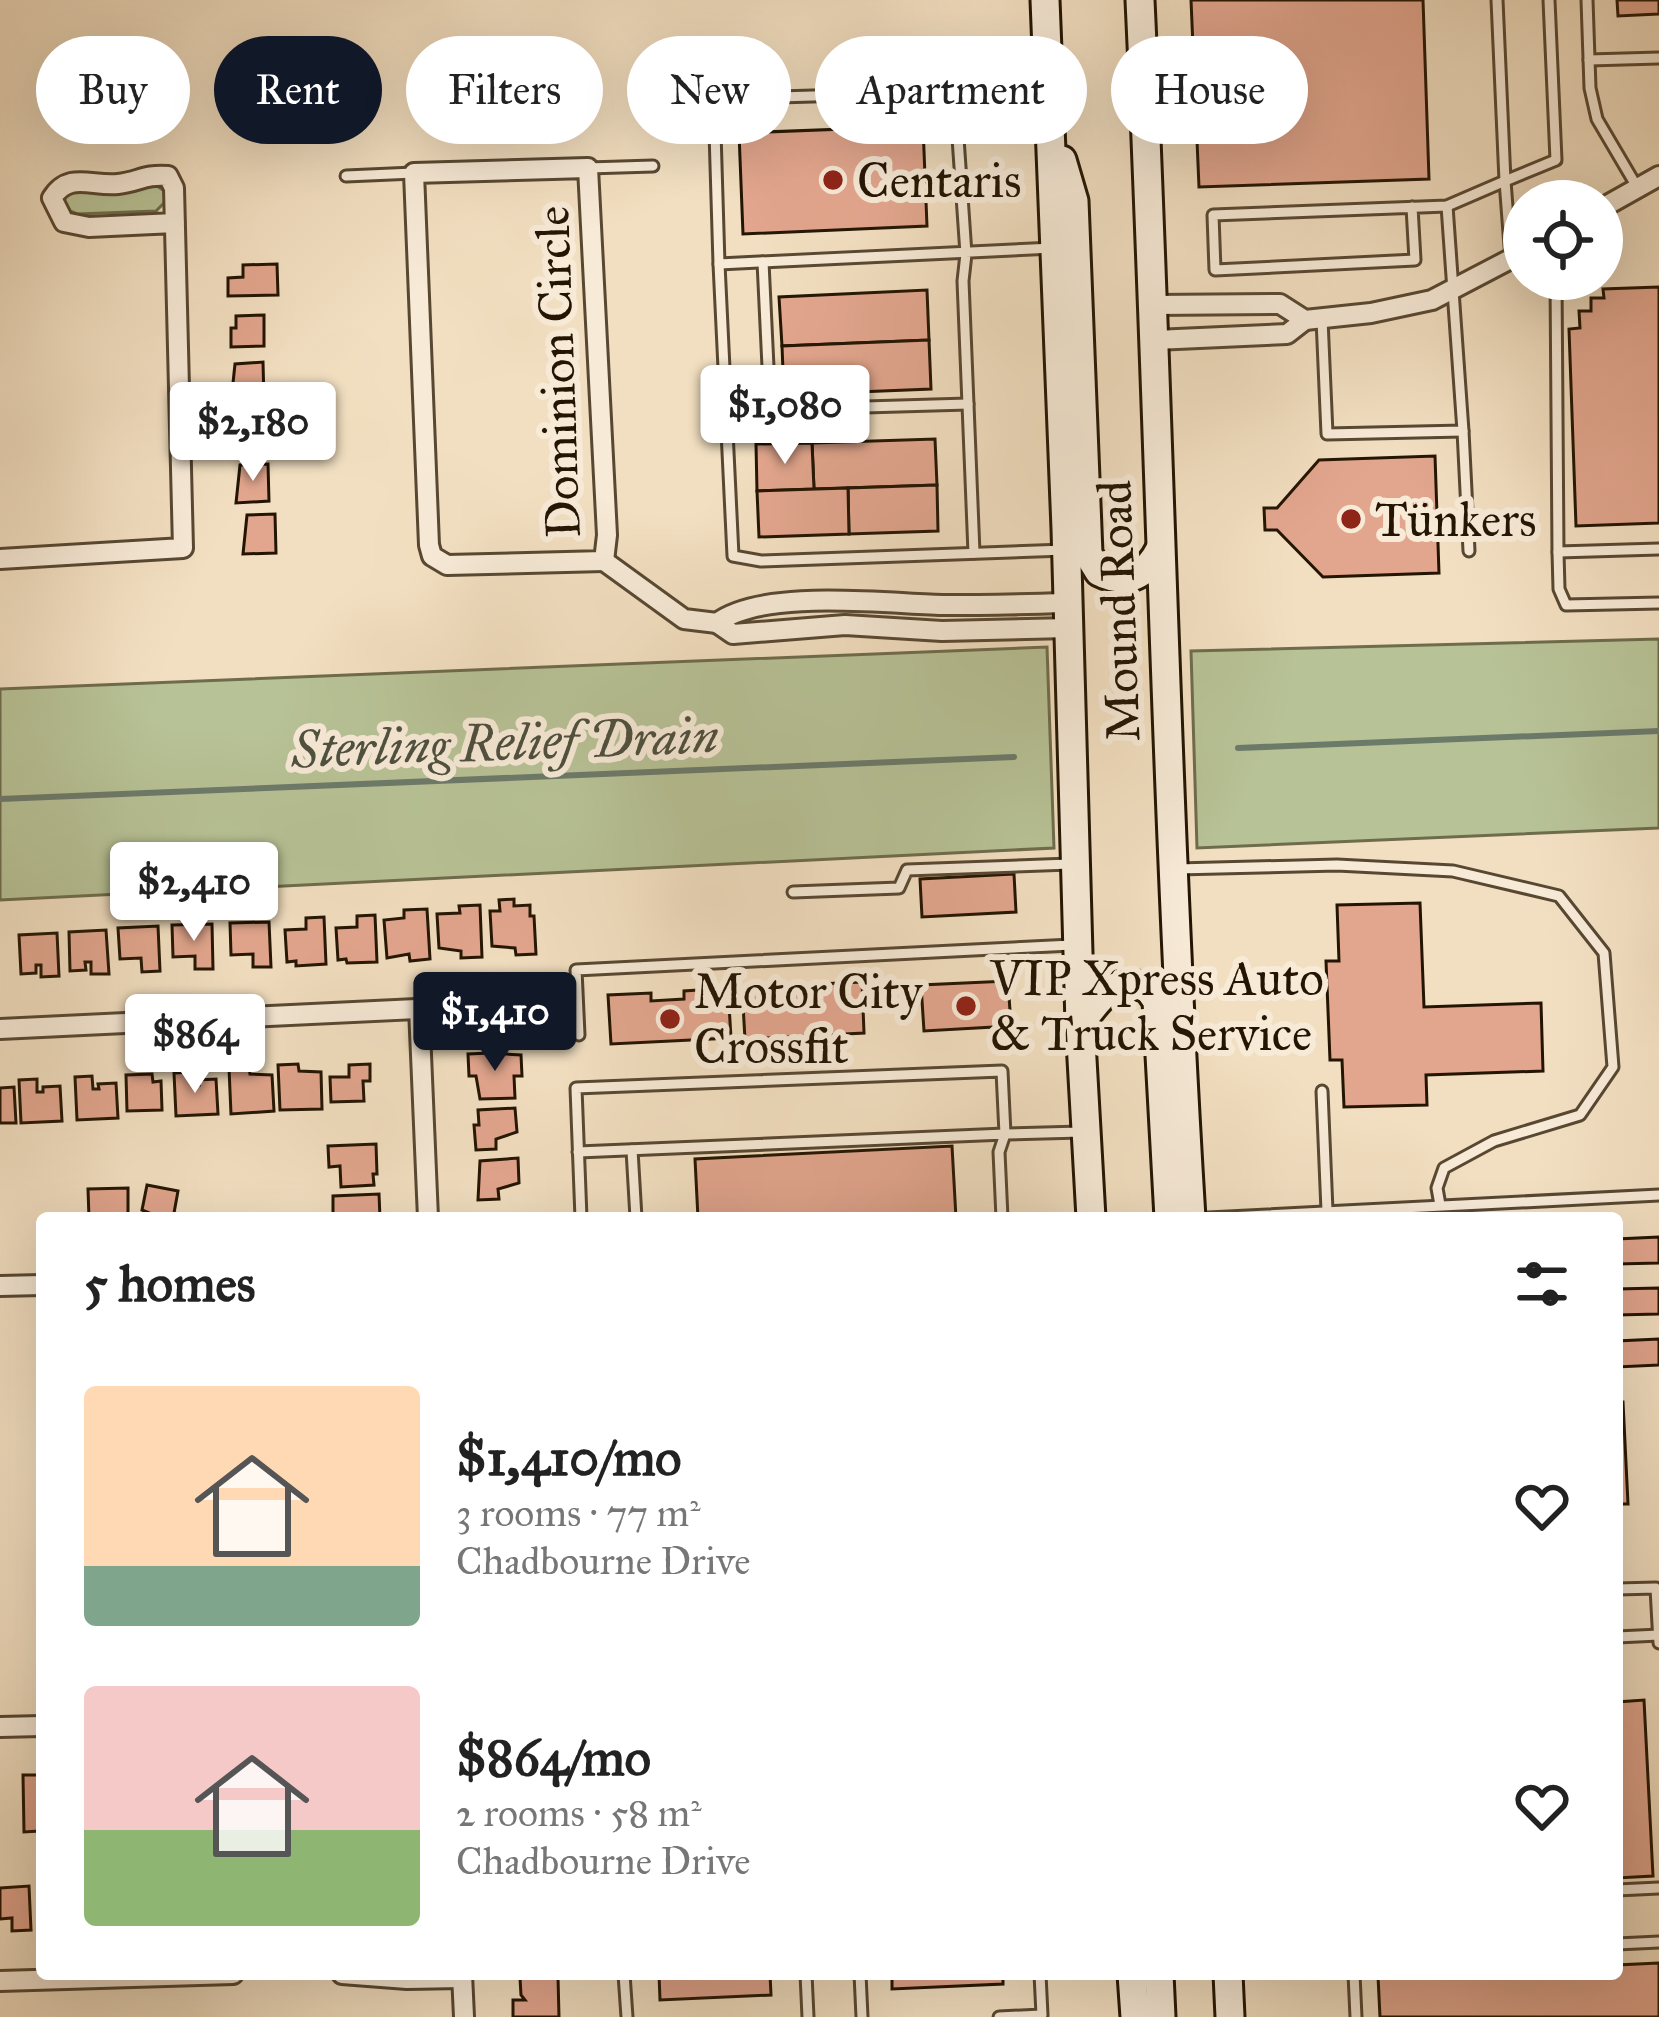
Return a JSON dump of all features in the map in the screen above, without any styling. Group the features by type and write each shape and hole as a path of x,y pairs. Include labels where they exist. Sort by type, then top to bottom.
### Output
{"main road":[{"name":"Mound Road","path":"1045,0 1050,122 1065,247 1077,550 1069,615 1091,1212"},
{"name":"Mound Road","path":"1140,0 1172,870 1191,1212"},
{"path":"1077,550 1099,572 1124,580 1149,567 1160,549"},
{"path":"1081,1024 1111,986 1124,982 1148,988 1157,1001 1169,1212"},
{"path":"1132,1980 1135,2017"},
{"path":"1159,1980 1161,2017"},
{"path":"1228,1980 1230,2017"}],"street":[{"name":"Dominion Circle","path":"588,168 607,535 604,561 447,565 432,556 414,173 588,168"},
{"path":"0,559 183,548 175,224 174,188 168,176 147,174 117,184 71,182 59,187 52,198 64,222 89,227 175,224"},
{"path":"1623,195 1659,176"},
{"path":"1155,340 1287,334 1313,319 1400,308 1452,292 1503,264"},
{"path":"1154,305 1280,304 1313,319"},
{"path":"604,561 684,619 717,623 733,634 845,625 901,629 1069,615"},
{"path":"717,623 734,610 846,598 1069,615"},
{"path":"0,1029 543,1003"},
{"path":"419,1008 428,1212"},
{"path":"0,1286 36,1285"},
{"path":"0,1727 36,1726"},
{"path":"0,1981 36,1980"},
{"path":"462,1980 464,2017"}],"lane":[{"path":"1497,0 1505,180"},
{"path":"1507,180 1556,160 1550,0"},
{"path":"1587,0 1597,119 1637,187"},
{"path":"1589,60 1659,58"},
{"path":"974,553 963,281 966,254 956,109 948,92 714,99 733,556 761,561 1077,550"},
{"path":"588,168 652,166"},
{"path":"346,176 414,173"},
{"path":"1412,207 1415,260 1215,270 1213,215 1412,207 1448,206 1503,182"},
{"path":"1448,206 1469,550"},
{"path":"719,264 1065,247"},
{"path":"763,262 770,409"},
{"path":"1556,300 1559,590 1567,605 1659,603"},
{"path":"1313,319 1327,434 1463,431"},
{"path":"726,410 968,404"},
{"path":"1558,552 1659,549"},
{"path":"901,629 904,602"},
{"path":"793,892 899,887 908,870 1075,863"},
{"path":"1172,870 1337,865 1453,871 1559,896 1604,953 1612,1067 1580,1115 1493,1141 1444,1168 1437,1187 1440,1205"},
{"path":"580,1035 576,970 1078,945"},
{"path":"580,1212 576,1088 1002,1071 1002,1212"},
{"path":"1322,1091 1327,1211"},
{"path":"578,1152 1086,1131"},
{"path":"632,1150 636,1212"},
{"path":"1310,1212 1659,1195"},
{"path":"1623,1589 1656,1588 1659,1639 1623,1636"},
{"path":"1623,1891 1659,1888"},
{"path":"1623,1943 1659,1942"},
{"path":"625,1980 627,2017"},
{"path":"806,1980 808,2017"},
{"path":"860,1980 862,2017"},
{"path":"999,2017 1042,2015 1040,1980"},
{"path":"1354,1980 1356,2017"}],"green space":[{"path":"154,184 166,192 167,200 156,211 77,214 64,200 72,189 110,193"},
{"path":"1659,639 1659,828 1197,848 1191,651"},
{"name":"Sterling Relief Drain","path":"1047,647 1054,848 0,900 0,689"}],"building":[{"path":"1191,0 1423,0 1429,179 1199,187 1197,144 1308,144 1308,36 1193,36"},
{"path":"1617,0 1659,0 1659,14 1618,16"},
{"name":"Centaris","path":"815,130 815,144 924,144 927,226 743,234 739,144 791,144 791,131"},
{"path":"277,264 278,295 228,296 228,278 243,277 243,265"},
{"path":"1659,287 1659,523 1576,526 1569,329 1580,328 1579,311 1591,311 1591,300 1623,300 1623,288"},
{"path":"927,290 929,340 782,346 779,297"},
{"path":"264,315 264,346 231,347 236,316"},
{"path":"929,340 931,389 784,395 782,346"},
{"path":"263,362 264,401 231,402 235,364"},
{"path":"267,416 268,447 235,448 239,417"},
{"path":"935,439 937,485 814,489 812,443"},
{"path":"812,443 814,489 757,491 756,444"},
{"name":"Tünkers","path":"1435,456 1439,573 1323,577 1277,530 1265,530 1264,508 1277,508 1319,460"},
{"path":"268,464 269,501 236,503 240,465"},
{"path":"937,485 938,531 849,534 848,488"},
{"path":"848,488 849,534 759,537 757,491"},
{"path":"275,514 276,553 243,554 247,515"},
{"path":"1014,874 1016,912 922,917 920,879"},
{"path":"514,899 514,906 530,905 536,954 516,955 515,948 492,946 490,911 500,911 499,900"},
{"path":"1420,903 1424,1007 1541,1003 1543,1071 1426,1075 1427,1105 1344,1107 1342,1060 1330,1060 1326,961 1339,961 1337,905"},
{"path":"480,905 482,957 461,958 461,951 439,948 437,914 460,913 459,906"},
{"path":"427,909 430,959 410,961 409,954 387,958 384,920 404,918 404,910"},
{"path":"375,915 377,962 338,960 336,928 357,927 357,916"},
{"path":"324,917 326,964 287,962 285,930 306,929 306,918"},
{"path":"269,922 271,967 253,967 253,954 231,955 230,923"},
{"path":"212,924 213,969 195,969 195,956 173,957 172,925"},
{"path":"158,926 160,971 142,972 141,958 120,959 118,928"},
{"path":"106,930 109,974 91,974 91,962 85,962 86,970 70,971 69,932"},
{"path":"57,933 59,976 41,977 41,965 36,965 36,973 21,974 19,935"},
{"name":"VIP Xpress Auto & Truck Service","path":"1008,981 1011,1026 924,1031 921,985"},
{"path":"862,982 864,1033 745,1039 742,988 785,986 785,993 819,991 818,984"},
{"name":"Motor City Crossfit","path":"728,988 731,1038 611,1044 608,995 651,993 651,1001 684,999 684,991"},
{"path":"468,1054 521,1055 522,1076 514,1076 515,1098 480,1099 476,1076 469,1076"},
{"path":"298,1064 299,1071 321,1072 322,1109 280,1110 278,1065"},
{"path":"370,1064 370,1081 363,1081 364,1101 331,1102 330,1077 349,1077 349,1065"},
{"path":"249,1067 250,1074 272,1075 274,1111 231,1114 229,1068"},
{"path":"192,1072 193,1085 216,1079 218,1114 176,1116 174,1073"},
{"path":"152,1074 153,1082 161,1081 162,1110 127,1111 126,1075"},
{"path":"92,1076 93,1089 116,1083 118,1118 77,1120 75,1077"},
{"path":"37,1079 37,1092 60,1086 62,1121 21,1123 19,1080"},
{"path":"14,1087 16,1123 0,1123 0,1088"},
{"path":"515,1108 517,1132 496,1139 496,1149 476,1150 478,1110"},
{"path":"376,1144 374,1185 341,1187 340,1166 329,1167 328,1146"},
{"path":"952,1146 956,1212 698,1212 695,1159"},
{"path":"518,1158 519,1183 498,1189 499,1199 478,1200 480,1161"},
{"path":"147,1185 178,1191 174,1212 142,1210"},
{"path":"128,1188 128,1212 89,1212 88,1189"},
{"path":"379,1194 380,1212 333,1212 333,1196"},
{"path":"1659,1237 1659,1263 1623,1264 1623,1239"},
{"path":"1659,1288 1659,1314 1623,1315 1623,1289"},
{"path":"1659,1339 1659,1365 1623,1367 1623,1341"},
{"path":"1623,1402 1628,1504 1623,1504"},
{"path":"1644,1700 1653,1876 1623,1878 1623,1702"},
{"path":"23,1775 36,1775 36,1831 24,1832"},
{"path":"29,1886 31,1930 12,1931 12,1918 0,1919 0,1888"},
{"path":"1659,1963 1659,2017 1380,2017 1378,1980 1623,1980 1623,1965"},
{"path":"520,1980 558,1980 559,2017 513,2017 513,2000 525,2000"},
{"path":"659,1980 770,1980 771,1995 660,2000"},
{"path":"892,1980 1003,1980 1003,1984 892,1989"}],"waterway":[{"name":"Sterling Relief Drain","path":"1238,748 1659,731"},
{"name":"Sterling Relief Drain","path":"0,799 1014,757"}],"place":[{"name":"Centaris","path":"833,180"},
{"name":"Tünkers","path":"1351,519"},
{"name":"VIP Xpress Auto & Truck Service","path":"966,1006"},
{"name":"Motor City Crossfit","path":"670,1019"}]}
